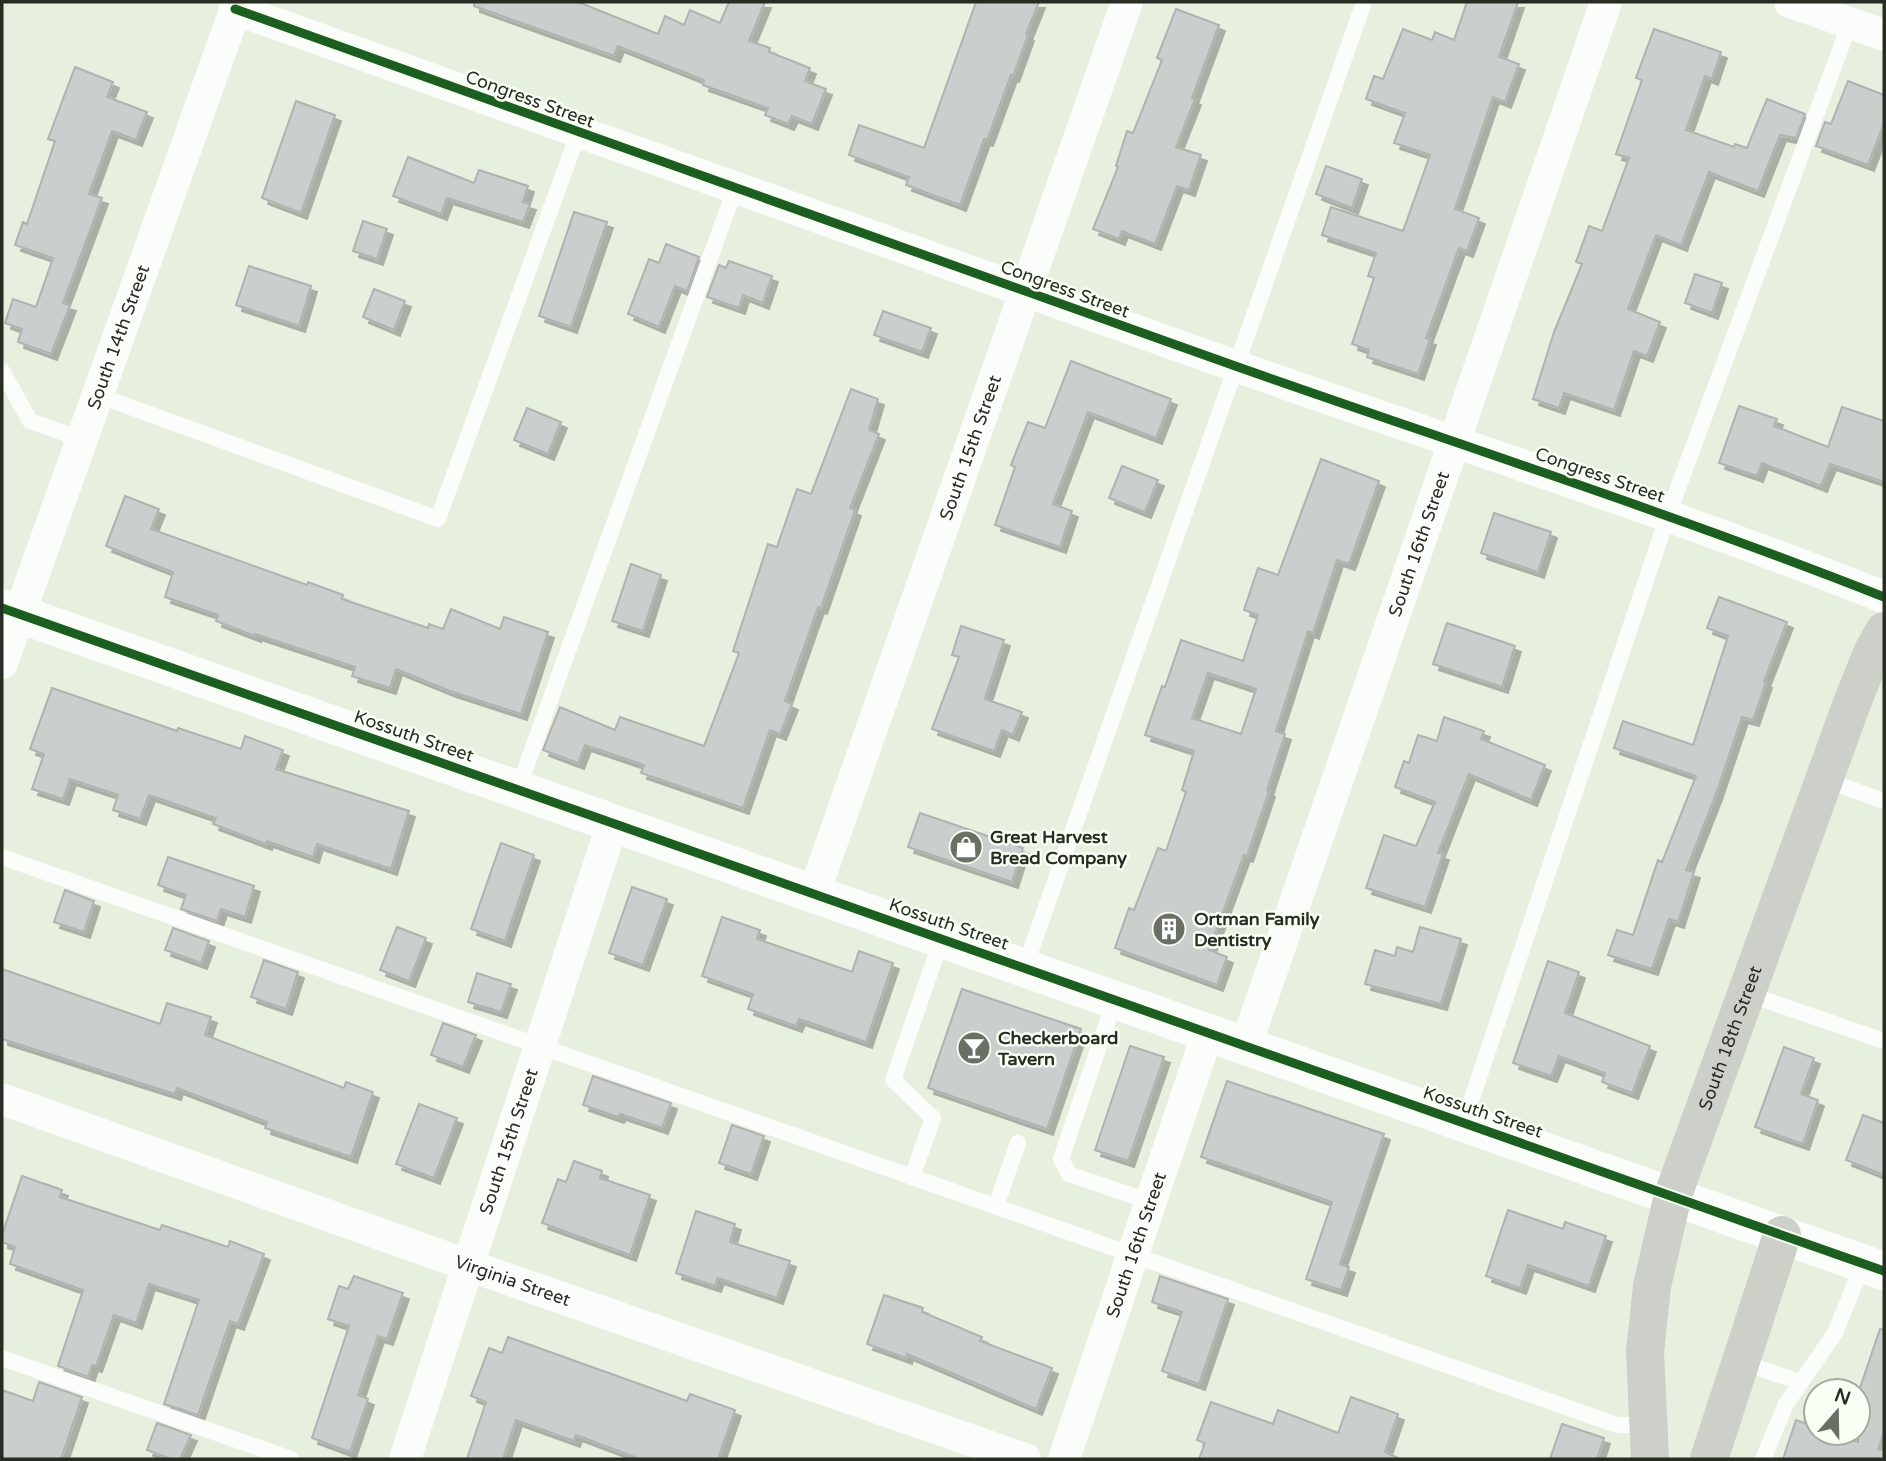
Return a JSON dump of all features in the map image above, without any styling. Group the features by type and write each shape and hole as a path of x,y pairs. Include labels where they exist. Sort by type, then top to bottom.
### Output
{"main road":[{"name":"South 18th Street","path":"1650,1442 1645,1352 1652,1286 1674,1195 1872,653 1884,631"},
{"path":"1709,1459 1782,1235"}],"street":[{"name":"South 15th Street","path":"814,893 1127,2"},
{"name":"South 16th Street","path":"1246,1045 1606,2"},
{"path":"1790,2 1884,35"},
{"name":"Congress Street","path":"237,5 578,134 1455,443 1668,515 1884,597"},
{"name":"South 14th Street","path":"2,663 10,611 81,439 237,5"},
{"name":"Kossuth Street","path":"10,611 1674,1195 1874,1268"},
{"name":"South 15th Street","path":"405,1459 613,822"},
{"name":"South 16th Street","path":"1064,1459 1209,1032"},
{"name":"Virginia Street","path":"2,1099 470,1266 1025,1459"}],"lane":[{"path":"1024,967 1364,2"},
{"path":"1464,1122 1668,515 1850,23"},
{"path":"97,395 438,519 578,134"},
{"path":"518,789 736,189"},
{"path":"2,372 30,421 81,439"},
{"path":"1825,780 1884,801"},
{"path":"2,857 1617,1425 1650,1442"},
{"path":"912,1177 933,1118 893,1080 942,938"},
{"path":"1748,993 1884,1041"},
{"path":"1115,999 1061,1159 1069,1174 1150,1202"},
{"path":"996,1206 1018,1143"},
{"path":"1763,1459 1786,1404 1835,1333 1874,1268"},
{"path":"2,1358 291,1459"},
{"path":"1741,1362 1800,1382"}],"building":[{"path":"474,2 578,2 658,34 665,16 684,25 690,10 720,23 729,2 765,2 749,41 810,68 805,81 826,89 812,124 792,116 788,124 765,115 768,108 703,85 704,80 618,46 614,56 474,6"},
{"path":"976,2 1039,2 1013,76 1011,75 987,140 984,139 960,205 906,185 909,177 849,155 859,125 924,148"},
{"path":"1467,2 1518,2 1499,57 1519,64 1505,102 1493,97 1455,209 1479,218 1467,251 1459,248 1426,338 1430,339 1418,374 1367,357 1369,350 1352,344 1374,278 1368,276 1376,253 1322,235 1331,207 1403,231 1430,155 1394,143 1405,113 1366,99 1374,76 1383,79 1403,29 1432,40 1435,32 1454,40"},
{"path":"1176,9 1219,25 1176,147 1201,155 1189,190 1177,186 1155,244 1122,231 1119,239 1093,229 1118,167 1116,166 1127,131 1133,133 1162,60 1157,58"},
{"path":"1654,29 1721,52 1712,79 1705,76 1686,130 1734,147 1735,144 1747,148 1767,99 1805,114 1796,138 1780,135 1758,191 1709,172 1681,245 1656,235 1628,309 1660,322 1647,356 1634,351 1614,410 1564,393 1559,408 1533,399 1554,332 1582,264 1576,262 1589,226 1602,231 1629,158 1616,154 1642,80 1636,78"},
{"path":"75,67 113,82 107,97 147,112 136,140 112,131 89,194 102,198 63,303 70,305 51,354 18,342 22,329 5,323 13,299 36,307 53,258 15,245 23,222 27,224 55,141 48,139"},
{"path":"1848,81 1884,95 1884,123 1868,165 1816,146 1825,122 1831,124"},
{"path":"296,101 335,115 301,213 262,198"},
{"path":"408,157 474,183 479,170 528,186 523,202 530,204 523,222 447,198 441,214 393,196"},
{"path":"1326,166 1362,179 1352,208 1316,194"},
{"path":"574,212 607,222 571,327 539,316"},
{"path":"363,221 387,229 377,259 353,251"},
{"path":"666,244 699,257 687,291 675,286 659,327 628,314 649,259 659,263"},
{"path":"729,261 772,276 763,303 743,295 739,308 707,297 719,265 726,268"},
{"path":"249,266 311,286 299,326 236,305"},
{"path":"1695,274 1722,283 1712,313 1685,303"},
{"path":"374,289 405,301 394,330 363,317"},
{"path":"883,311 931,328 922,352 874,335"},
{"path":"1071,361 1171,399 1156,438 1088,412 1053,504 1072,511 1060,547 995,525 1015,467 1011,465 1028,422 1045,428"},
{"path":"851,389 878,399 869,430 879,434 850,508 855,510 821,608 818,607 785,701 792,704 780,734 770,730 743,808 641,773 644,765 585,745 578,763 543,750 560,707 615,730 620,717 704,746 739,653 733,651 768,544 777,547 797,489 811,494"},
{"path":"1739,406 1777,419 1774,426 1828,447 1842,407 1884,421 1884,482 1830,464 1821,486 1762,463 1757,476 1719,463"},
{"path":"527,408 561,422 548,454 514,440"},
{"path":"1321,459 1379,481 1349,564 1337,560 1313,633 1308,631 1276,731 1285,734 1267,790 1269,791 1247,856 1244,855 1209,950 1227,957 1217,985 1115,948 1129,908 1134,910 1158,848 1166,851 1186,792 1182,790 1194,751 1145,735 1181,640 1243,661 1258,615 1244,610 1258,568 1278,575","holes":["1208,673 1256,689 1241,734 1192,718"]},
{"path":"1122,466 1158,480 1145,512 1109,498"},
{"path":"125,496 159,509 151,529 307,585 308,582 343,595 342,599 428,628 429,624 443,629 451,609 500,629 504,617 548,632 521,714 450,691 396,669 390,688 352,676 355,667 255,636 216,621 218,615 165,597 173,572 106,546"},
{"path":"1494,513 1551,532 1538,572 1481,553"},
{"path":"631,564 661,575 643,631 612,621"},
{"path":"1719,597 1787,622 1764,681 1766,682 1753,720 1742,717 1686,870 1694,872 1678,922 1669,919 1652,969 1608,955 1617,930 1633,935 1658,860 1662,862 1696,776 1614,748 1623,721 1693,745 1728,636 1707,628"},
{"path":"1447,623 1515,646 1502,687 1433,664"},
{"path":"961,626 1004,640 985,699 1022,712 1013,735 1002,730 994,751 932,729 959,657 952,655"},
{"path":"52,688 177,731 178,728 241,749 245,736 283,750 276,769 409,811 391,869 317,844 313,857 267,841 266,844 213,824 216,818 149,795 140,819 113,810 118,795 70,779 63,799 32,789 44,754 30,749"},
{"path":"1444,717 1484,731 1481,739 1545,765 1531,800 1469,774 1438,853 1443,854 1425,907 1366,888 1384,835 1416,846 1435,802 1395,787 1404,761 1409,763 1418,735 1437,741"},
{"name":"Great Harvest Bread Company","path":"920,813 1023,848 1012,882 908,847"},
{"path":"501,843 534,855 505,941 471,929"},
{"path":"168,857 254,886 245,917 221,909 217,921 181,909 186,895 158,885"},
{"path":"632,887 667,899 643,965 609,953"},
{"path":"65,890 94,901 84,932 54,922"},
{"path":"722,917 760,930 757,939 852,972 859,951 893,963 866,1042 799,1019 796,1026 748,1009 753,994 702,976"},
{"path":"397,927 426,938 409,981 380,970"},
{"path":"1420,927 1461,939 1441,1004 1365,984 1375,950 1395,956 1397,947 1413,952"},
{"path":"173,928 209,941 201,963 165,950"},
{"path":"264,960 298,972 286,1009 251,997"},
{"path":"1548,961 1579,972 1565,1013 1650,1046 1632,1093 1602,1082 1605,1073 1559,1056 1551,1076 1513,1063"},
{"path":"2,969 160,1024 167,1003 211,1017 205,1035 344,1088 346,1082 373,1092 351,1157 265,1128 267,1122 177,1088 175,1094 2,1039"},
{"path":"477,973 511,984 501,1012 468,1002"},
{"path":"962,989 1081,1029 1047,1129 928,1088"},
{"path":"443,1023 476,1035 463,1067 431,1055"},
{"path":"1130,1046 1164,1057 1128,1161 1095,1150"},
{"path":"1784,1047 1814,1058 1801,1094 1818,1100 1803,1144 1755,1127"},
{"path":"593,1076 671,1103 662,1128 583,1105"},
{"path":"1227,1081 1384,1134 1340,1264 1349,1267 1341,1290 1306,1279 1332,1202 1201,1157"},
{"path":"419,1104 457,1118 434,1178 396,1164"},
{"path":"1863,1115 1884,1123 1884,1175 1846,1160"},
{"path":"732,1125 764,1136 751,1174 719,1163"},
{"path":"574,1161 602,1171 600,1178 650,1195 630,1255 542,1223 558,1179 566,1182"},
{"path":"22,1176 62,1190 60,1197 160,1230 162,1225 228,1247 230,1241 264,1254 238,1324 230,1321 198,1415 164,1404 199,1300 149,1284 136,1323 114,1315 96,1366 92,1365 88,1377 58,1366 83,1290 10,1264 15,1247 2,1242 2,1235"},
{"path":"1508,1210 1563,1229 1565,1222 1606,1236 1589,1286 1528,1265 1520,1288 1486,1276"},
{"path":"696,1211 735,1224 730,1242 790,1261 777,1298 718,1278 715,1286 676,1273"},
{"path":"354,1276 403,1293 387,1339 378,1336 358,1395 368,1399 350,1452 312,1438 349,1326 328,1319 339,1286 348,1289"},
{"path":"1160,1276 1228,1299 1199,1384 1162,1371 1182,1312 1152,1302"},
{"path":"884,1295 923,1308 922,1312 982,1337 980,1341 1052,1368 1036,1409 907,1354 906,1358 867,1344"},
{"path":"1880,1329 1884,1330 1884,1432 1878,1449 1884,1451 1884,1459 1783,1459 1796,1420 1802,1422 1802,1447 1872,1447 1872,1377 1864,1377"},
{"path":"508,1337 687,1401 690,1394 735,1410 718,1459 640,1459 576,1435 574,1441 516,1420 503,1459 467,1459 486,1402 471,1396 489,1348 502,1353"},
{"path":"39,1382 82,1397 61,1459 2,1459 2,1390 33,1401"},
{"path":"1351,1397 1398,1414 1385,1452 1400,1459 1199,1459 1205,1443 1197,1440 1211,1402 1273,1424 1278,1410 1338,1433"},
{"path":"157,1423 191,1435 180,1459 171,1459 147,1450"},
{"path":"1562,1424 1604,1438 1597,1459 1550,1459"}],"cycle path":[{"path":"235,9 987,279 1643,507 1884,597"},
{"path":"2,608 1884,1271"}],"place":[{"name":"Great Harvest Bread Company","path":"966,847"},
{"name":"Ortman Family Dentistry","path":"1169,929"},
{"name":"Checkerboard Tavern","path":"974,1048"}]}
